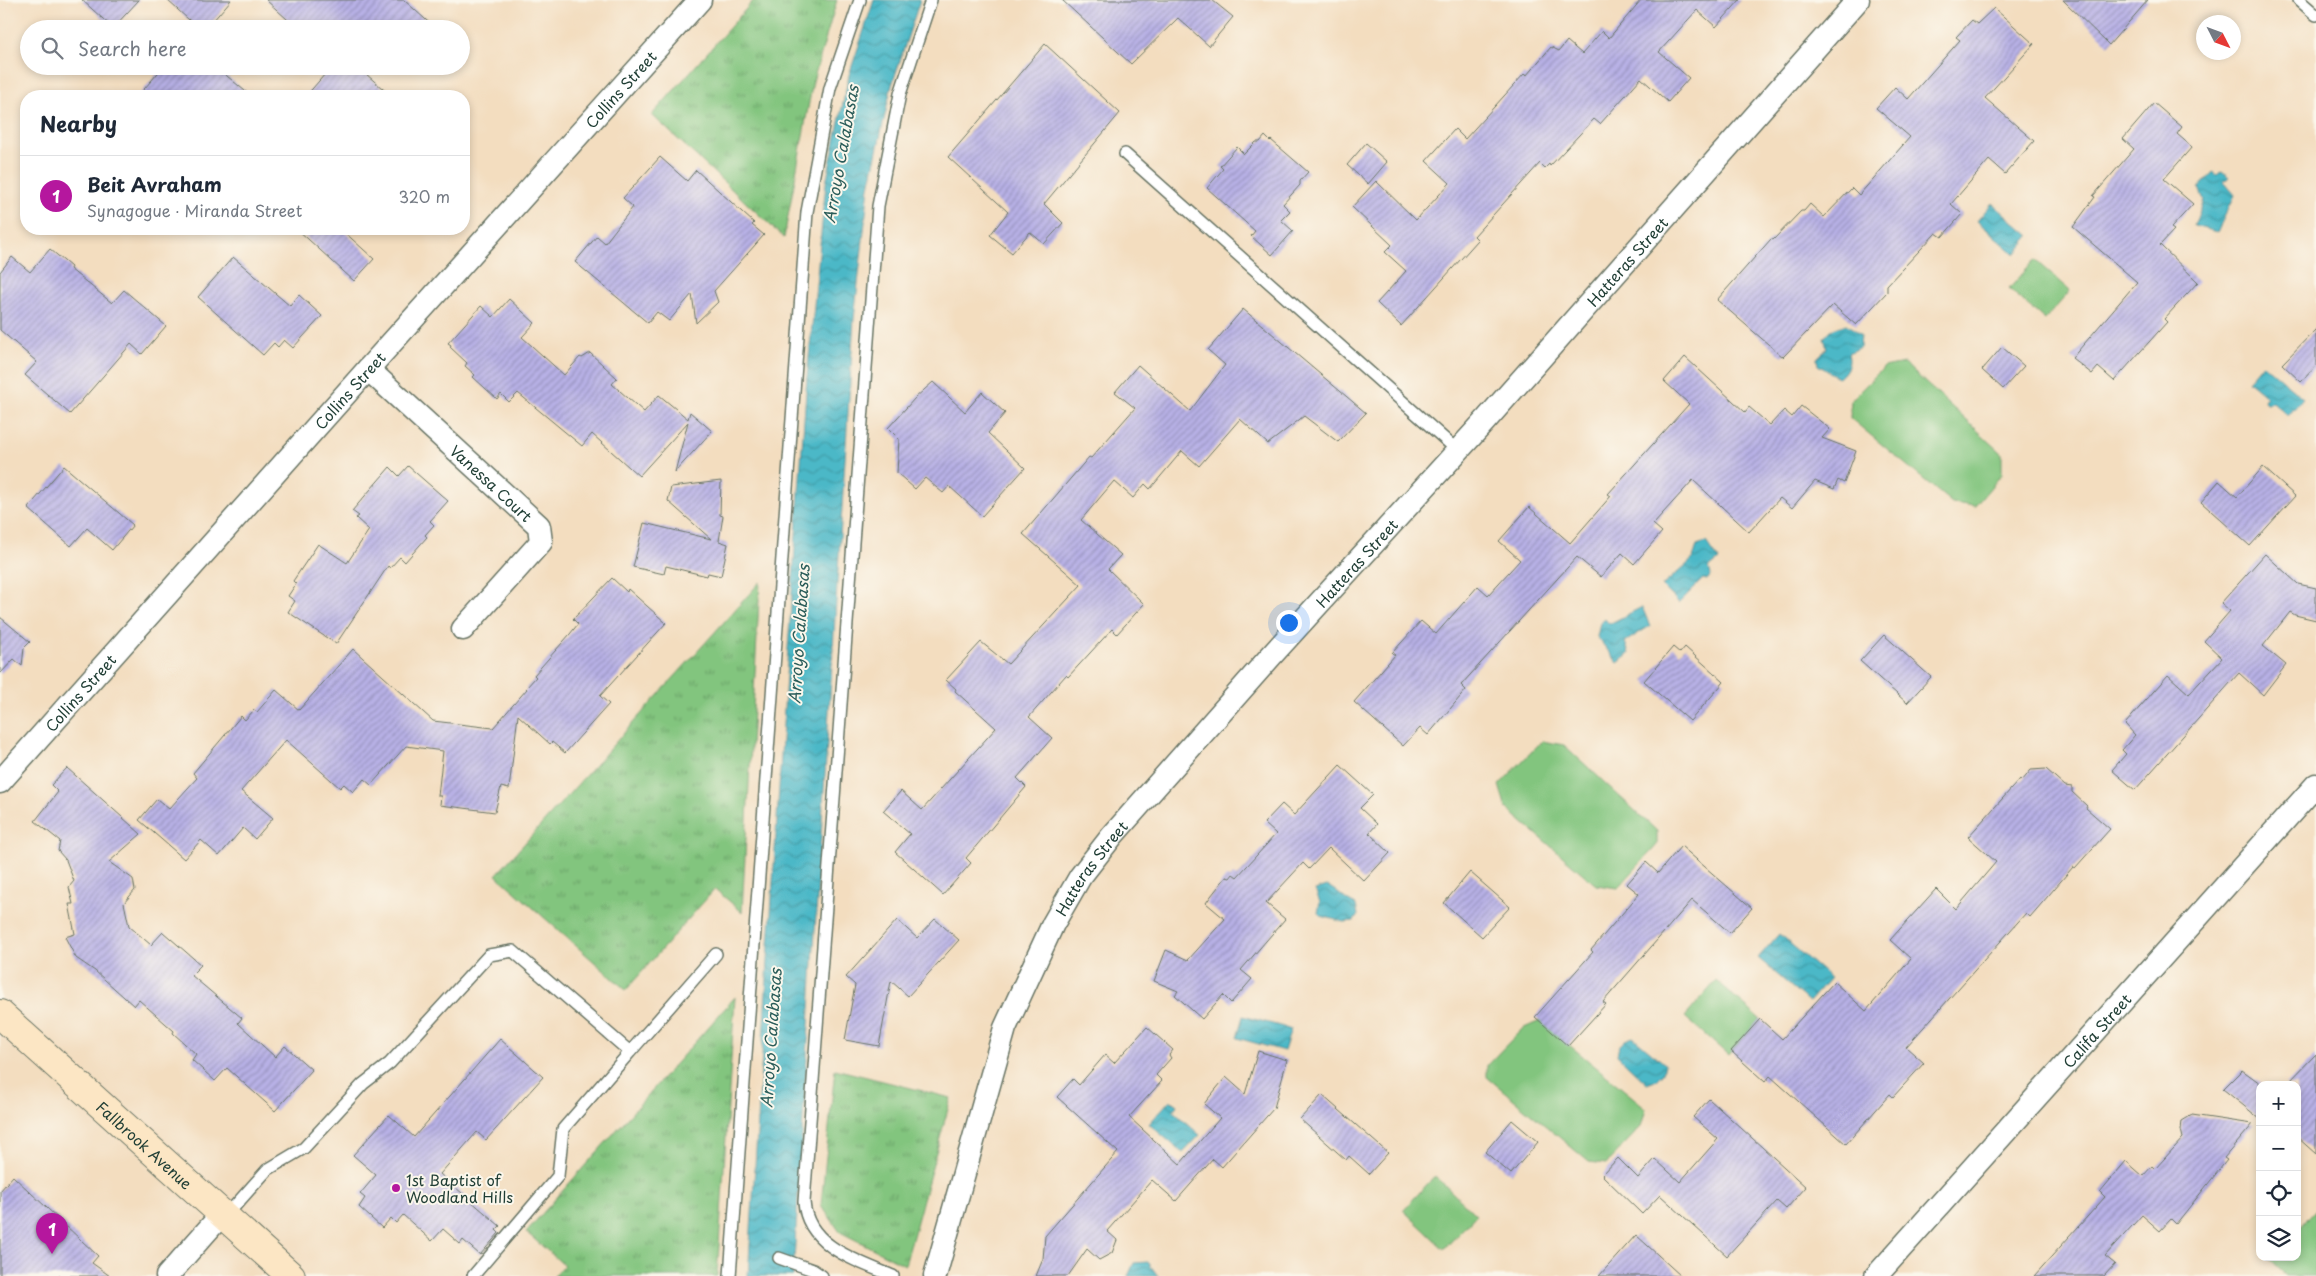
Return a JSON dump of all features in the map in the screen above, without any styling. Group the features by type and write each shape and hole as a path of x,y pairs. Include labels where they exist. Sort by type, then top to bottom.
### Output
{"main road":[{"name":"Fallbrook Avenue","path":"0,1014 291,1276"}],"street":[{"name":"Collins Street","path":"0,782 700,0"},
{"name":"Hatteras Street","path":"936,1276 1005,1028 1053,924 1080,877 1112,836 1270,656 1458,450 1858,0"},
{"name":"Vanessa Court","path":"368,369 539,526 541,542 463,629"},
{"name":"Califa Street","path":"1876,1276 2316,785"},
{"path":"167,1276 224,1216"}],"lane":[{"path":"730,1276 807,212 830,88 860,0"},
{"path":"893,1276 834,1249 820,1238 811,1228 805,1215 804,1202 878,206 900,94 931,0"},
{"path":"2299,0 2316,15"},
{"path":"1125,154 1458,450"},
{"path":"224,1216 267,1170 304,1148 363,1084 390,1063 489,955 513,951 630,1052"},
{"path":"473,1276 558,1176 563,1129 716,954"},
{"path":"779,1258 813,1270 822,1276"}],"green space":[{"path":"754,0 837,0 813,81 784,238 652,115"},
{"path":"2035,260 2070,291 2045,320 2009,289"},
{"path":"1904,363 2002,453 2002,474 1975,506 1952,503 1850,418 1851,400 1884,367"},
{"path":"760,582 742,912 715,889 626,990 496,875"},
{"path":"1542,741 1564,745 1657,831 1657,845 1618,888 1596,885 1506,808 1499,785"},
{"path":"1716,981 1760,1019 1728,1055 1685,1017"},
{"path":"735,997 717,1276 554,1276 564,1265 526,1232"},
{"path":"1540,1021 1646,1108 1641,1127 1606,1164 1589,1162 1487,1077 1487,1065 1522,1029"},
{"path":"835,1069 951,1098 905,1265 840,1232 821,1205"},
{"path":"1435,1176 1476,1215 1444,1249 1403,1210"},
{"path":"2316,1210 2316,1276 2286,1276 2270,1261 2301,1261 2301,1227"}],"water":[{"name":"Arroyo Calabasas","path":"874,0 920,0 891,88 869,187 854,319 793,1276 748,1276 807,377 826,183 849,75"},
{"path":"2222,171 2229,177 2224,182 2235,195 2217,232 2194,226 2204,200 2199,188 2213,172 2217,175"},
{"path":"1992,203 2030,236 2015,254 1977,221"},
{"path":"1846,324 1861,334 1860,347 1848,353 1848,367 1839,378 1818,365 1817,358 1827,348 1824,338 1831,330"},
{"path":"2263,364 2303,398 2288,416 2272,402 2266,403 2264,401 2266,396 2248,381"},
{"path":"1706,542 1719,560 1709,568 1711,575 1707,580 1703,579 1679,603 1662,586 1693,559 1697,545"},
{"path":"1642,607 1650,626 1625,642 1629,654 1618,663 1597,637 1600,623 1605,619 1609,624"},
{"path":"1327,886 1356,905 1358,915 1354,921 1344,922 1321,916 1318,913 1320,902 1315,890"},
{"path":"1779,934 1830,978 1809,1002 1758,958"},
{"path":"1243,1016 1291,1029 1284,1051 1237,1038"},
{"path":"1633,1037 1665,1064 1663,1073 1655,1081 1647,1084 1617,1055 1619,1046 1625,1040"},
{"path":"1170,1100 1177,1105 1173,1111 1200,1135 1183,1153 1149,1124"},
{"path":"1148,1262 1158,1276 1128,1276 1134,1263"}],"building":[{"path":"82,0 139,0 120,20 104,20"},
{"path":"167,0 231,0 214,20 189,20"},
{"path":"266,0 404,0 426,20 288,20"},
{"path":"1062,0 1212,0 1233,17 1209,46 1178,18 1131,64"},
{"path":"1641,0 1740,0 1716,27 1697,10 1659,52 1689,78 1668,102 1641,78 1600,124 1594,119 1550,166 1549,164 1545,168 1540,163 1474,236 1478,240 1401,326 1377,303 1406,271 1385,252 1392,245 1352,207 1376,181 1416,220 1450,183 1426,161 1455,129 1465,139 1524,74 1526,76 1551,47 1559,51 1567,41 1582,54 1602,31 1609,38"},
{"path":"2063,0 2148,0 2109,45"},
{"path":"1994,8 2034,44 1985,98 2034,141 2005,174 1989,160 1951,204 1962,214 1942,237 1936,233 1887,285 1887,292 1856,325 1833,305 1783,357 1717,300 1771,239 1773,240 1810,204 1824,217 1852,188 1859,195 1910,137 1876,108 1895,87 1908,99 1960,40 1956,37 1972,20 1977,24"},
{"path":"1045,44 1120,113 1044,204 1063,223 1044,244 1030,232 1012,253 990,235 1008,212 948,157"},
{"path":"156,75 226,75 244,90 143,90"},
{"path":"324,75 367,75 384,90 311,90"},
{"path":"2154,103 2182,127 2177,134 2192,147 2164,179 2193,204 2171,228 2174,230 2160,245 2198,282 2164,319 2167,322 2114,381 2098,367 2092,374 2072,358 2137,282 2073,227 2095,197 2093,196 2134,149 2123,139"},
{"path":"1265,136 1308,172 1300,181 1300,185 1283,204 1290,211 1281,220 1293,231 1272,255 1251,236 1255,231 1207,188 1223,169 1220,166 1237,147 1244,154"},
{"path":"1366,143 1387,162 1368,184 1347,165"},
{"path":"660,157 687,181 696,170 754,223 752,225 764,235 714,291 718,302 696,323 692,294 669,321 657,312 648,323 575,262 597,236 605,243 633,207 623,198"},
{"path":"304,235 348,235 374,259 354,281"},
{"path":"50,249 71,267 70,269 112,303 124,290 166,326 142,354 131,344 70,414 25,375 37,362 0,330 0,272 12,257 30,272"},
{"path":"233,257 290,306 299,295 322,316 293,348 284,340 278,347 274,343 263,355 198,297"},
{"path":"509,299 535,323 522,337 564,375 580,357 582,358 590,353 617,378 612,384 644,412 659,395 688,419 690,412 712,431 675,472 688,422 639,476 592,434 582,446 518,393 509,402 501,394 497,399 473,377 475,375 465,366 467,363 448,343 481,306 493,317"},
{"path":"1243,309 1366,413 1338,442 1304,416 1268,444 1240,419 1199,466 1182,451 1150,489 1145,484 1133,498 1114,481 1081,520 1121,555 1108,569 1144,604 1117,634 1112,629 1068,677 1066,675 1029,717 1052,738 1017,778 1026,787 966,858 971,863 943,895 895,852 910,834 883,811 901,791 922,810 996,728 955,691 956,689 946,680 981,642 1008,664 1081,585 1023,534 1089,457 1091,458 1135,408 1115,392 1138,365 1190,411 1225,365 1208,350"},
{"path":"2316,329 2316,366 2301,382 2282,364"},
{"path":"2002,347 2024,366 2003,389 1982,370"},
{"path":"1685,357 1745,412 1749,407 1770,425 1784,410 1792,417 1801,406 1830,429 1822,438 1856,451 1844,483 1838,480 1834,489 1815,481 1792,508 1780,498 1749,532 1693,480 1653,524 1662,532 1634,564 1622,553 1601,577 1577,557 1461,685 1466,690 1428,735 1420,728 1403,746 1354,702 1395,655 1392,653 1421,621 1436,634 1478,586 1488,595 1520,560 1499,541 1529,507 1570,543 1611,496 1608,494 1689,404 1664,381"},
{"path":"933,382 965,412 982,392 1005,413 988,433 1025,468 982,516 949,486 943,493 925,478 915,489 897,473 899,439 888,428 915,398"},
{"path":"64,466 133,525 112,550 87,528 71,546 28,508"},
{"path":"408,466 448,501 430,521 434,525 425,535 427,537 405,562 400,557 390,568 388,566 336,644 288,612 295,601 288,596 296,584 293,581 318,544 347,563 369,530 356,518 359,516 352,511 390,467 399,476"},
{"path":"2263,467 2295,496 2250,546 2201,502 2219,481 2237,497"},
{"path":"721,481 720,515 723,516 719,541 728,544 721,576 708,573 707,576 666,566 664,574 633,567 644,523 711,539 668,501 671,487"},
{"path":"2265,554 2298,584 2316,588 2316,620 2290,612 2263,646 2286,665 2263,695 2239,673 2135,790 2112,770 2126,754 2122,750 2135,735 2125,724 2168,675 2189,694 2222,658 2204,641 2230,611 2221,603"},
{"path":"612,578 627,592 628,589 666,623 600,696 609,704 565,753 552,742 550,744 518,715 509,789 501,787 495,812 440,805 441,796 438,796 443,751 406,746 371,785 364,779 353,792 344,784 340,788 286,740 241,791 273,818 255,839 243,828 219,856 201,840 184,859 139,820 157,799 169,809 197,778 193,773 241,716 245,720 254,710 257,712 276,690 299,710 353,649 433,721 493,728 527,689 536,677 534,675 578,624 573,619"},
{"path":"0,617 30,642 24,648 22,666 14,659 0,674"},
{"path":"1884,635 1931,677 1907,703 1860,661"},
{"path":"1673,647 1680,653 1685,647 1724,682 1690,721 1644,681"},
{"path":"1340,765 1373,795 1360,808 1377,824 1369,833 1390,853 1364,881 1329,848 1309,869 1303,863 1266,903 1285,919 1241,970 1252,979 1231,1003 1223,995 1202,1019 1175,995 1178,991 1154,981 1166,950 1188,960 1225,919 1206,903 1226,877 1230,878 1233,874 1237,877 1276,834 1264,823 1282,804 1294,815"},
{"path":"67,768 141,834 109,862 133,879 135,890 124,903 129,926 151,945 163,932 201,965 191,975 242,1018 238,1023 275,1057 285,1046 312,1070 275,1111 227,1068 215,1081 192,1060 196,1054 173,1033 174,1031 139,1000 134,1006 95,971 76,958 65,937 75,934 69,904 73,904 69,887 74,881 66,860 58,851 60,841 35,821 58,792 51,785"},
{"path":"2046,769 2065,786 2072,787 2072,792 2087,806 2086,808 2110,829 2075,868 2073,867 2030,917 2026,913 1906,1047 1924,1063 1893,1097 1890,1094 1846,1144 1770,1076 1765,1082 1731,1051 1760,1019 1782,1039 1834,982 1866,1011 1911,959 1890,940 1936,889 1956,909 1996,862 1968,837 2020,779 2022,781 2031,770"},
{"path":"1681,846 1752,908 1730,933 1692,900 1603,1002 1606,1004 1568,1046 1535,1017 1593,952 1591,950 1639,894 1627,884 1646,862 1658,873"},
{"path":"1470,872 1510,907 1482,937 1444,903"},
{"path":"935,919 959,940 908,996 891,981 879,1046 845,1040 855,985 846,977 897,920 917,938"},
{"path":"1147,1027 1173,1050 1169,1055 1171,1058 1156,1075 1162,1081 1129,1117 1180,1164 1220,1118 1204,1104 1226,1077 1245,1094 1258,1051 1287,1060 1274,1108 1222,1167 1213,1159 1176,1201 1152,1180 1107,1231 1117,1240 1112,1253 1099,1260 1087,1249 1068,1276 1036,1276 1043,1259 1045,1236 1118,1152 1057,1097 1073,1079 1079,1085 1105,1055 1114,1063"},
{"path":"500,1039 543,1077 486,1140 477,1132 440,1174 500,1226 496,1230 499,1233 480,1255 463,1240 460,1244 443,1229 432,1241 403,1215 396,1223 391,1218 382,1228 359,1207 365,1198 360,1194 376,1175 353,1155 389,1115 414,1137"},
{"path":"2316,1054 2316,1154 2301,1141 2301,1081 2290,1081"},
{"path":"2242,1070 2257,1081 2256,1116 2223,1089"},
{"path":"1322,1095 1388,1153 1369,1174 1349,1156 1346,1160 1300,1119"},
{"path":"1709,1099 1806,1187 1786,1209 1777,1201 1727,1256 1660,1195 1642,1214 1602,1175 1618,1158 1638,1178 1655,1159 1680,1182 1718,1139 1693,1117"},
{"path":"2192,1115 2253,1124 2224,1158 2227,1160 2176,1224 2171,1219 2160,1231 2142,1215 2105,1256 2115,1264 2104,1276 2034,1276 2105,1197 2100,1192 2126,1161 2143,1176 2152,1166 2155,1169 2183,1138 2181,1130 2182,1121"},
{"path":"1512,1120 1538,1142 1511,1174 1485,1152"},
{"path":"13,1176 98,1256 92,1263 110,1276 0,1276 0,1191"},
{"path":"1636,1235 1681,1276 1599,1276"}],"place":[{"name":"1st Baptist of Woodland Hills","path":"396,1188"},
{"name":"Beit Avraham","path":"52,1254"}]}
